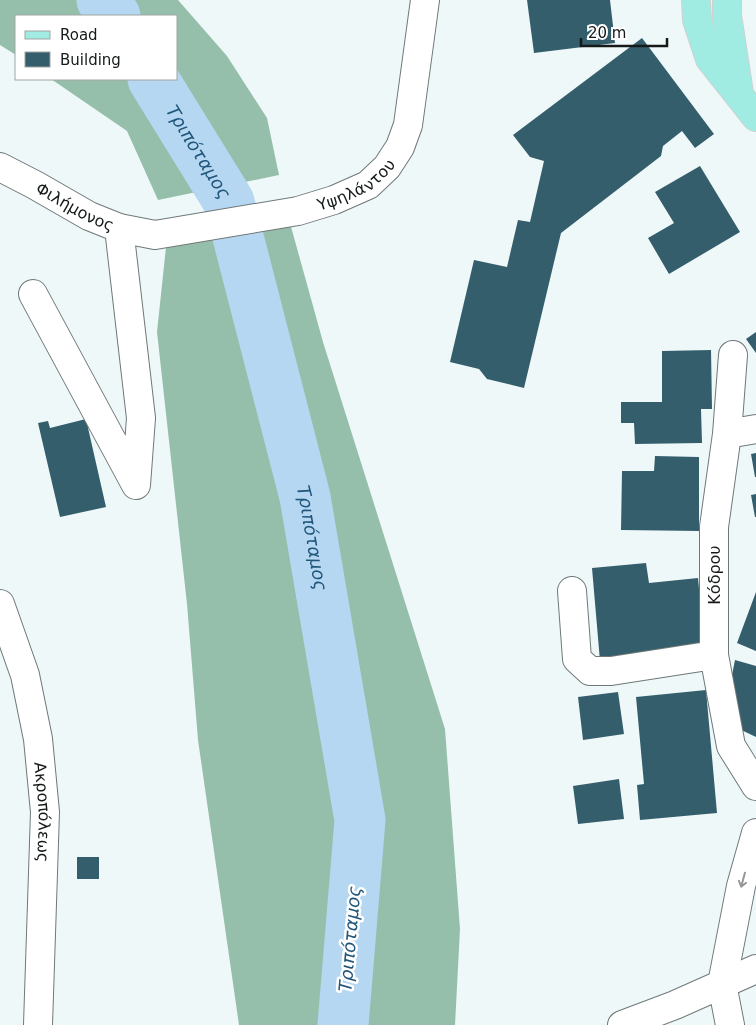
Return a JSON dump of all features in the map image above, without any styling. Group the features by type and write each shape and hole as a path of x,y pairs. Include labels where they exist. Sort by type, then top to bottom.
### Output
{"main road":[{"path":"696,0 697,20 710,59 748,107"},
{"path":"727,0 727,15 748,107"}],"street":[{"name":"Υψηλάντου","path":"155,235 298,211 334,200 368,185 387,167 400,147 408,125 425,0"},
{"name":"Φιλήμονος","path":"0,166 89,216 119,228 155,235"},
{"path":"32,294 136,485 140,418 119,228"},
{"name":"Κόδρου","path":"733,355 727,434 714,527 714,655 731,746 756,786"},
{"path":"727,434 756,429"},
{"path":"572,591 577,659 590,671 611,670 714,655"},
{"name":"Ακροπόλεως","path":"0,604 25,675 39,748 45,812 38,1025"},
{"path":"730,1025 722,984 742,886 756,834"},
{"path":"622,1025 675,1005 756,970"}],"green space":[{"path":"0,0 178,0 227,56 267,118 279,175 158,200 127,131 52,80 178,80 178,15 15,15 15,54 0,45"},
{"path":"290,223 323,342 445,729 460,929 455,1025 239,1025 198,740 187,604 157,332 166,247"}],"building":[{"path":"527,0 610,0 615,43 534,53"},
{"path":"642,38 714,134 695,148 682,131 663,146 661,156 561,233 524,388 487,379 479,369 450,362 474,260 507,267 518,220 530,222 544,161 530,157 513,135"},
{"path":"700,166 740,232 669,274 648,238 674,223 655,192"},
{"path":"756,332 756,353 746,339"},
{"path":"711,350 712,409 701,409 702,443 635,444 634,423 621,423 621,402 662,402 662,351"},
{"path":"86,419 106,507 60,517 38,423 48,421 50,428"},
{"path":"756,453 756,477 755,477 751,454"},
{"path":"655,456 699,457 699,531 621,530 622,471 654,471"},
{"path":"756,494 756,517 755,517 751,495"},
{"path":"646,563 649,583 698,578 705,651 600,661 592,568"},
{"path":"756,592 756,651 737,643"},
{"path":"735,660 756,666 756,737 735,727 729,690"},
{"path":"706,690 717,813 640,820 637,785 644,784 636,697"},
{"path":"618,692 624,734 583,740 578,697"},
{"path":"619,779 624,819 578,824 573,786"},
{"path":"77,857 99,857 99,879 77,879"}],"waterway":[{"name":"Τριπόταμος","path":"102,0 106,2 114,15"},
{"name":"Τριπόταμος","path":"154,80 229,202 305,497 360,820 343,1025"}]}
